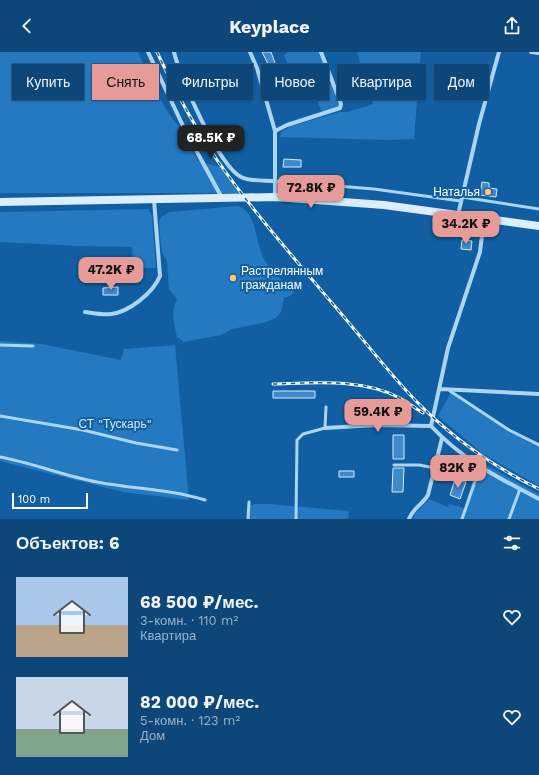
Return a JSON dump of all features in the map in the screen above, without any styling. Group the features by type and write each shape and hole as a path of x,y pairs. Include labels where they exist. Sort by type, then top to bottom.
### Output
{"main road":[{"path":"0,202 275,197 384,205 539,226"}],"street":[{"path":"148,52 184,128 222,199"},
{"path":"174,52 194,107 232,169 242,177 253,180 275,181"},
{"path":"250,52 257,68 275,131 275,197"},
{"path":"275,131 287,125 340,108 341,104 321,52"},
{"path":"458,215 479,124 499,52"},
{"path":"531,52 539,53"},
{"path":"85,312 111,314 121,311 151,292 156,285 160,276 154,200"},
{"path":"431,426 448,348 480,252 484,218"},
{"path":"440,389 450,391 501,391 539,394"},
{"path":"325,428 377,425 431,426 442,438 463,456 480,467 539,499"},
{"path":"409,519 415,508 425,500 428,495 442,438"}],"lane":[{"path":"275,181 374,189 539,209"},
{"path":"0,345 33,346"},
{"path":"450,391 509,430 539,445"},
{"path":"296,519 297,440 303,434 325,428 326,407"},
{"path":"0,416 83,430 136,443 177,450"},
{"path":"0,457 93,481 184,493 205,500"},
{"path":"394,465 418,464 435,468"},
{"path":"462,519 480,467"},
{"path":"509,519 520,489"},
{"path":"248,519 249,502"}],"green space":[{"path":"0,52 138,52 143,64 92,64 92,100 159,100 159,97 171,117 183,132 198,161 220,167 239,193 0,193"},
{"path":"288,52 319,52 323,64 288,64 284,55"},
{"path":"357,52 421,52 420,64 361,64"},
{"path":"329,79 339,106 322,113 317,100 329,100"},
{"path":"372,100 417,100 414,139 389,140 280,137 281,132 289,127 339,112 348,112 373,104"},
{"path":"238,206 244,209 252,219 261,252 267,264 294,292 290,296 284,298 281,312 276,318 263,323 232,329 221,335 184,342 177,337 173,318 177,299 169,289 167,261 162,252 159,222 161,217 169,212"},
{"path":"149,209 152,216 156,268 133,268 132,247 0,242 0,212"},
{"name":"СТ \"Тускарь\"","path":"0,341 41,344 121,360 124,349 175,345 189,500 123,492 0,461"},
{"path":"451,392 506,427 539,443 539,486 483,454 438,416"},
{"path":"479,461 539,494 539,519 413,519 415,514 429,499 448,507 449,504 464,508"},
{"path":"255,504 349,511 348,519 247,519 248,506"}],"building":[{"path":"262,52 271,52 275,63 268,64"},
{"path":"284,159 301,160 301,167 283,167"},
{"name":"Наталья","path":"482,182 489,183 489,188 497,189 496,197 480,195"},
{"path":"462,240 472,241 471,250 461,249"},
{"path":"118,287 118,295 103,295 103,288"},
{"path":"273,391 315,391 315,398 273,398"},
{"path":"393,435 404,435 404,459 393,459"},
{"path":"393,468 404,468 403,492 392,492"},
{"path":"339,471 354,471 354,477 339,477"},
{"path":"455,479 466,482 460,499 450,495"}],"railway":[{"path":"157,52 192,121 230,179 273,233 394,377 429,414 458,439 505,471 539,489"},
{"path":"273,384 338,383 370,387 400,398 423,413"}],"place":[{"name":"Наталья","path":"488,192"},
{"name":"Растрелянным гражданам","path":"233,278"}]}
